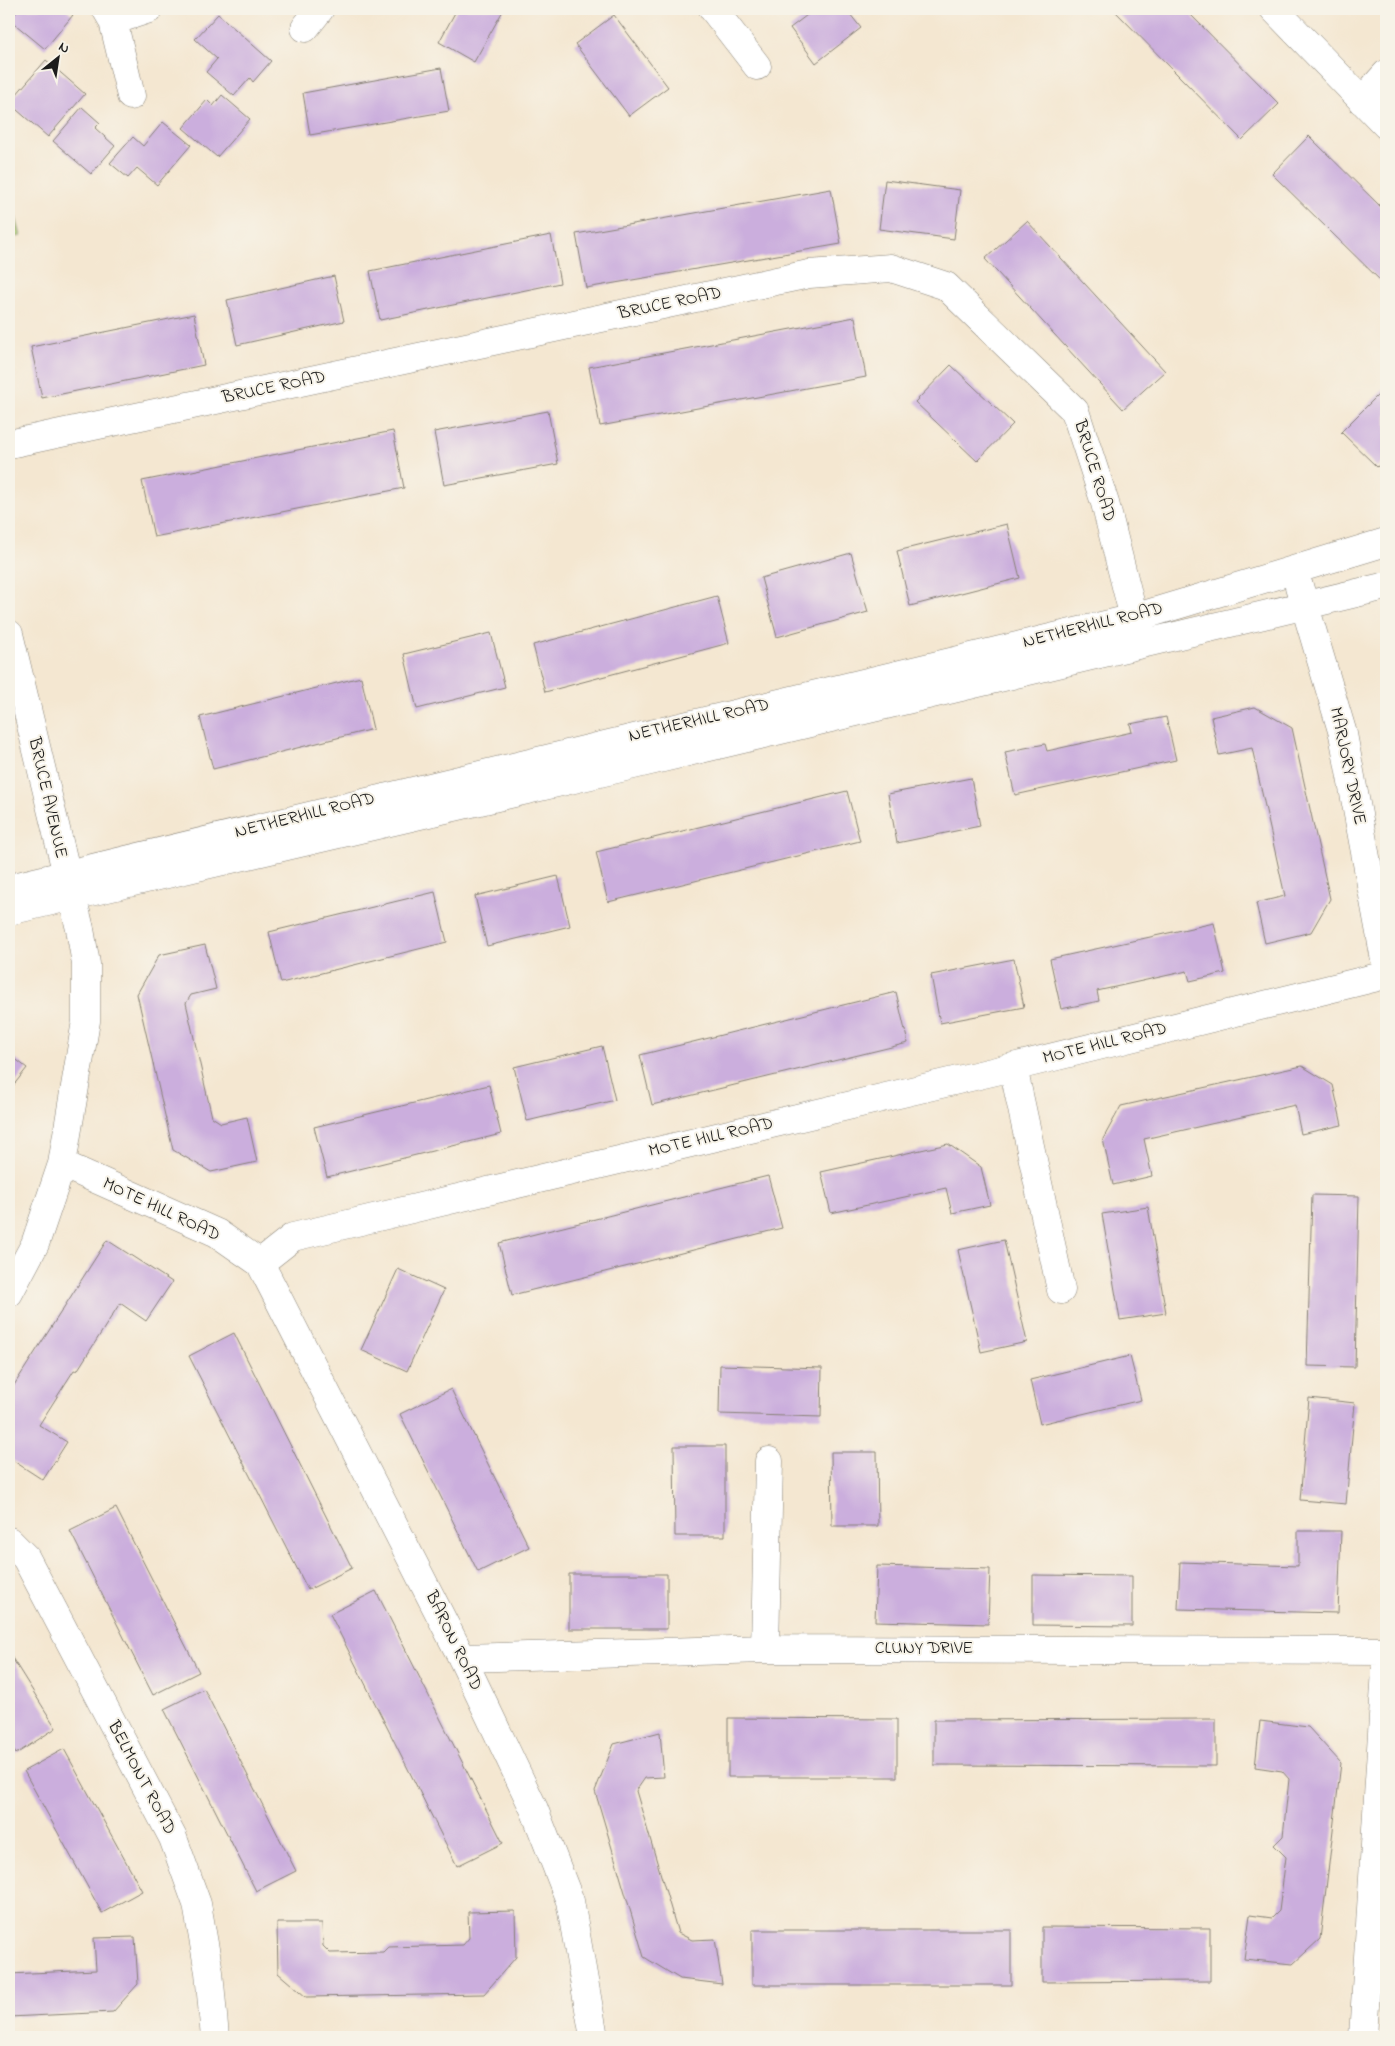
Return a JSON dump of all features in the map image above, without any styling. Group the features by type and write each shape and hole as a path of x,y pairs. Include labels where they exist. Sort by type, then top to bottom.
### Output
{"street":[{"path":"131,96 109,15 149,9"},
{"path":"713,9 757,66"},
{"path":"1274,9 1386,125"},
{"path":"1362,101 1386,74"},
{"name":"BRUCE ROAD","path":"9,444 809,274 891,268 946,286 1075,411 1105,503 1134,618"},
{"name":"NETHERHILL ROAD","path":"9,911 68,885 1134,618 1386,542"},
{"name":"MARJORY DRIVE","path":"1295,570 1343,734 1386,965"},
{"name":"NETHERHILL ROAD","path":"9,888 68,885 640,764 1304,604 1386,586"},
{"name":"BRUCE AVENUE","path":"9,634 86,964 86,1021 62,1164 35,1244 9,1293"},
{"name":"MOTE HILL ROAD","path":"62,1164 218,1233 260,1263 293,1237 1013,1067 1386,975"},
{"path":"1013,1067 1061,1290"},
{"name":"BARON ROAD","path":"260,1263 462,1658 534,1809 570,1901 594,2037"},
{"path":"765,1649 768,1461"},
{"name":"BELMONT ROAD","path":"9,1541 26,1558 173,1838 197,1904 209,1972 215,2037"},
{"name":"CLUNY DRIVE","path":"462,1658 765,1649 1386,1651"},
{"path":"1364,2037 1386,1669"}],"green space":[{"path":"9,192 21,236 9,238"}],"building":[{"path":"19,9 66,9 73,15 45,49 10,20"},
{"path":"457,9 504,9 474,62 439,42"},
{"path":"815,9 846,9 861,28 816,63 790,28"},
{"path":"1113,9 1185,9 1279,104 1242,140"},
{"path":"218,14 271,61 253,82 250,78 234,96 206,72 217,59 195,39"},
{"path":"614,15 668,87 629,116 575,44"},
{"path":"46,60 85,94 48,137 9,103"},
{"path":"441,68 449,111 310,135 303,93"},
{"path":"222,95 250,119 217,157 183,128 207,100 213,106"},
{"path":"82,107 100,123 95,128 115,146 91,174 53,141"},
{"path":"163,122 191,145 157,185 137,168 128,178 110,163 133,137 143,146"},
{"path":"1309,136 1386,212 1386,286 1272,174"},
{"path":"885,180 960,190 954,239 879,229"},
{"path":"831,189 841,244 586,288 576,234"},
{"path":"1027,221 1165,371 1123,409 985,259"},
{"path":"551,235 560,283 380,320 370,271"},
{"path":"334,276 344,321 237,345 227,300"},
{"path":"194,314 204,365 42,398 31,347"},
{"path":"855,317 866,377 600,426 589,367"},
{"path":"951,365 1013,424 977,461 915,402"},
{"path":"1386,387 1386,458 1377,467 1341,432"},
{"path":"548,411 558,464 444,485 434,432"},
{"path":"393,431 404,488 154,537 142,481"},
{"path":"1007,524 1020,578 910,606 897,551"},
{"path":"851,553 868,612 777,637 761,578"},
{"path":"717,596 729,643 545,692 533,645"},
{"path":"491,633 505,687 417,709 404,654"},
{"path":"361,677 373,729 213,769 200,717"},
{"path":"1255,707 1292,728 1330,899 1311,932 1265,943 1256,903 1285,896 1252,748 1219,755 1211,717"},
{"path":"1166,717 1176,760 1015,795 1005,752 1045,744 1047,751 1132,732 1130,724"},
{"path":"971,778 980,826 897,843 888,794"},
{"path":"847,791 860,841 608,902 596,852"},
{"path":"558,876 570,926 487,946 475,896"},
{"path":"435,892 447,942 281,983 269,932"},
{"path":"1214,923 1225,973 1190,981 1187,971 1097,991 1099,1001 1061,1009 1050,959"},
{"path":"205,945 216,989 191,995 186,1003 212,1117 221,1123 247,1117 257,1162 211,1172 173,1150 137,994 159,955"},
{"path":"1014,959 1024,1007 940,1023 931,975"},
{"path":"896,992 908,1043 652,1105 640,1055"},
{"path":"602,1046 615,1100 527,1121 514,1067"},
{"path":"9,1054 27,1068 9,1091"},
{"path":"1302,1066 1333,1085 1342,1125 1301,1134 1295,1105 1144,1139 1152,1176 1113,1185 1103,1139 1121,1106"},
{"path":"489,1085 501,1134 327,1177 314,1127"},
{"path":"948,1144 981,1167 990,1205 952,1213 946,1188 831,1213 821,1172"},
{"path":"768,1176 782,1228 512,1295 499,1243"},
{"path":"1312,1195 1359,1196 1355,1367 1307,1366"},
{"path":"1148,1207 1166,1313 1120,1320 1102,1214"},
{"path":"107,1240 172,1282 146,1321 120,1303 77,1371 74,1370 39,1425 67,1442 43,1480 9,1458 9,1393"},
{"path":"1004,1240 1027,1342 981,1352 958,1250"},
{"path":"398,1269 444,1290 407,1371 361,1350"},
{"path":"234,1333 352,1568 308,1590 189,1356"},
{"path":"1130,1356 1141,1400 1040,1424 1030,1380"},
{"path":"720,1365 822,1368 821,1417 719,1414"},
{"path":"451,1389 529,1547 478,1572 400,1414"},
{"path":"1309,1398 1355,1403 1346,1504 1300,1500"},
{"path":"674,1446 725,1446 725,1536 675,1536"},
{"path":"831,1452 877,1452 878,1526 832,1526"},
{"path":"116,1508 199,1672 153,1695 70,1531"},
{"path":"1298,1531 1341,1531 1338,1613 1178,1609 1180,1562 1298,1566"},
{"path":"877,1566 990,1569 988,1624 875,1621"},
{"path":"569,1574 667,1574 667,1629 569,1629"},
{"path":"1033,1575 1132,1576 1132,1626 1033,1625"},
{"path":"376,1591 503,1843 457,1866 330,1614"},
{"path":"9,1653 56,1728 16,1754 9,1742"},
{"path":"204,1689 296,1871 256,1891 164,1709"},
{"path":"728,1718 897,1719 897,1777 728,1777"},
{"path":"1216,1719 1216,1766 934,1765 934,1720"},
{"path":"1260,1721 1308,1727 1341,1763 1320,1939 1293,1964 1244,1959 1250,1915 1272,1918 1279,1911 1286,1857 1274,1845 1283,1836 1289,1779 1282,1771 1255,1767"},
{"path":"660,1732 664,1777 645,1778 636,1791 678,1933 692,1940 715,1939 722,1984 680,1979 644,1957 595,1791 614,1744"},
{"path":"64,1749 142,1891 102,1913 24,1771"},
{"path":"515,1911 516,1957 484,1994 306,1997 278,1973 277,1923 322,1923 323,1946 330,1953 383,1952 388,1947 463,1945 469,1938 468,1912"},
{"path":"1042,1927 1210,1928 1210,1981 1042,1982"},
{"path":"752,1930 1011,1930 1011,1985 752,1985"},
{"path":"135,1937 138,1984 113,2012 9,2017 9,1974 96,1970 94,1938"}]}
